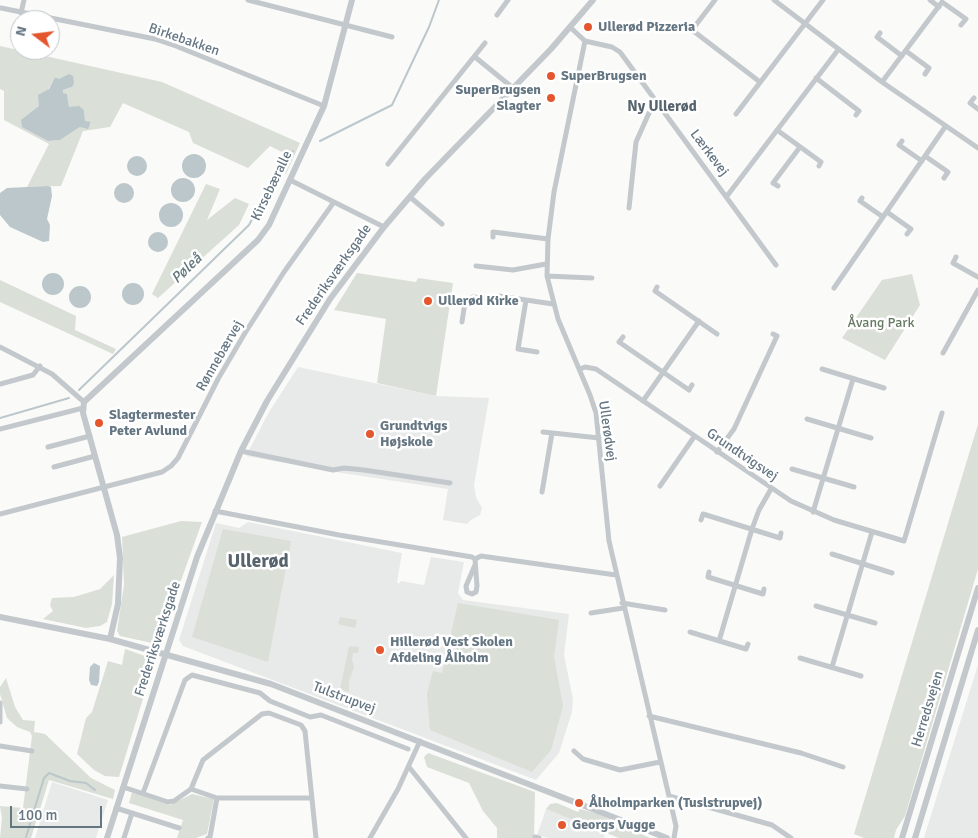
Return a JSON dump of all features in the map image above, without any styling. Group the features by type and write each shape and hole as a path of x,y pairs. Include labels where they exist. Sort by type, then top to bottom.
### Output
{"street":[{"path":"248,0 392,37"},
{"name":"Kirsebæralle","path":"0,429 83,405 258,240 269,225 324,106 352,0"},
{"path":"496,14 508,0"},
{"name":"Frederiksværksgade","path":"107,838 197,557 215,510 242,451 291,360 351,269 384,227 570,28 593,0"},
{"path":"715,0 692,30 760,82"},
{"path":"774,0 882,82 978,148"},
{"path":"736,114 823,0"},
{"path":"930,0 939,7"},
{"path":"882,82 942,2 966,19 961,25"},
{"name":"Birkebakken","path":"60,21 155,39 324,106"},
{"name":"Lærkevej","path":"570,28 585,41 612,47 620,52 776,265"},
{"path":"880,33 877,37 902,56"},
{"name":"Ullerødvej","path":"585,41 554,192 548,239 547,276 553,304 596,413 606,522 616,576 676,826 674,838"},
{"path":"388,164 485,43"},
{"path":"727,196 838,50"},
{"path":"906,51 929,68 925,74"},
{"path":"475,57 513,88"},
{"path":"816,78 859,111 856,115"},
{"path":"974,98 970,103 978,109"},
{"path":"629,208 636,142 648,113 657,102"},
{"path":"834,288 945,127"},
{"path":"777,130 821,162 819,166"},
{"path":"902,141 898,146 948,172 944,178"},
{"path":"778,186 773,183 800,147"},
{"path":"290,180 384,227"},
{"path":"410,197 442,224"},
{"path":"862,198 860,201 911,229 907,234"},
{"name":"Rønnebærvej","path":"103,485 162,472 178,458 218,379 245,333 284,272 334,202"},
{"path":"492,237 493,232 548,239"},
{"path":"956,257 953,263 978,277"},
{"path":"476,266 514,270 546,264"},
{"path":"547,276 592,278"},
{"path":"657,287 655,291 717,334"},
{"path":"943,353 978,290"},
{"path":"462,322 468,298 498,296 553,304"},
{"path":"526,300 518,349 537,352"},
{"path":"643,401 699,321"},
{"path":"717,452 734,429 777,336 773,334"},
{"path":"622,337 619,342 689,390 692,385"},
{"path":"0,347 40,366 83,405 120,558 120,590 110,639"},
{"path":"0,384 33,375 40,366"},
{"name":"Grundtvigsvej","path":"580,370 585,367 596,369 771,489 813,512 904,541 942,413"},
{"path":"822,370 884,388"},
{"path":"813,512 853,379"},
{"path":"807,419 871,438"},
{"path":"544,432 599,438"},
{"path":"542,492 552,433"},
{"path":"48,447 90,436"},
{"path":"660,486 694,437"},
{"path":"242,451 333,470 344,468 364,470 450,483"},
{"path":"54,467 95,456"},
{"path":"792,469 854,487"},
{"path":"0,514 103,485"},
{"path":"719,641 752,529 759,510 771,489"},
{"path":"215,510 356,538 472,557 475,562 477,586 476,592 472,594 467,592 466,586 475,562 481,556 616,576"},
{"path":"701,520 702,514 780,538 781,533"},
{"path":"832,667 872,532"},
{"path":"832,554 892,572"},
{"path":"709,572 708,577 735,586 763,594 764,590"},
{"name":"Herredsvejen","path":"902,838 978,588"},
{"path":"591,613 623,606 665,610"},
{"path":"816,606 875,623"},
{"name":"Tulstrupvej","path":"0,617 45,624 110,639 166,653 271,684 667,838"},
{"name":"Herredsvejen","path":"915,838 978,630"},
{"path":"690,632 746,649 748,644"},
{"path":"800,658 861,676"},
{"path":"143,793 185,680 189,676 197,674 260,693 270,701 310,717 321,715 408,749"},
{"path":"0,703 0,722"},
{"path":"286,719 290,709"},
{"path":"123,787 171,802 191,789 203,760 262,714 269,713 301,725 305,730 316,838"},
{"path":"649,716 801,754 842,767"},
{"path":"370,838 409,767 420,741"},
{"path":"0,746 32,751"},
{"path":"574,752 582,759 620,770 660,762"},
{"path":"409,767 466,838"},
{"path":"0,786 27,789"},
{"path":"191,789 217,798 312,798"},
{"path":"669,796 772,825 790,838"},
{"path":"210,838 217,798"},
{"path":"116,808 179,828"},
{"path":"124,838 132,813"}],"shaded area":[{"path":"69,74 73,76 74,83 72,87 63,90 63,93 67,94 69,107 79,106 84,110 85,121 91,122 88,129 80,127 60,140 48,141 22,127 21,120 39,106 38,95 49,89 55,77 59,79"},
{"path":"194,154 203,157 206,166 203,175 194,178 185,175 182,166 185,157"},
{"path":"137,156 144,159 147,166 144,173 137,176 130,173 127,166 130,159"},
{"path":"183,178 192,181 195,190 192,199 183,202 174,199 171,190 174,181"},
{"path":"124,183 131,186 134,193 131,200 124,203 117,200 114,193 117,186"},
{"path":"51,187 52,196 47,219 50,225 49,241 43,242 10,227 0,215 0,193 7,188"},
{"path":"171,203 176,204 182,210 182,220 176,226 171,227 166,226 160,220 159,215 160,210 166,204"},
{"path":"158,232 165,235 168,242 165,249 158,252 151,249 148,242 151,235"},
{"path":"53,273 61,276 64,284 61,292 53,295 45,292 42,284 45,276"},
{"path":"133,283 141,286 144,294 141,302 133,305 125,302 122,294 125,286"},
{"path":"80,286 88,289 91,297 88,305 80,308 72,305 69,297 72,289"},
{"name":"Grundtvigs Højskole","path":"298,367 436,396 489,398 474,485 476,497 482,508 480,515 467,524 443,520 448,489 246,456 269,412"},
{"name":"Hillerød Vest Skolen Afdeling Ålholm","path":"248,522 402,553 397,582 399,584 401,581 424,585 431,557 464,562 458,593 463,600 569,614 564,655 573,699 572,712 559,753 536,780 183,646 179,640 216,523 239,528"},
{"path":"94,663 100,666 97,686 91,685 89,680 90,667"},
{"path":"978,665 978,838 924,838 926,831"},
{"path":"52,782 108,800 96,838 35,838"},
{"path":"546,809 605,832 604,838 548,838 537,835"}],"green space":[{"path":"0,46 10,48 10,60 60,59 162,82 300,143 286,174 277,170 286,154 270,146 248,168 193,143 189,132 123,103 110,127 83,131 61,186 27,187 49,144 4,120 4,91 0,89","holes":["55,77 72,87 63,90 63,94 67,95 69,107 84,110 85,122 91,122 90,125 80,127 60,140 48,141 36,134 39,106"]},
{"path":"206,184 220,189 207,220 235,198 249,204 239,225 158,298 152,294"},
{"path":"357,273 416,282 418,278 453,283 436,396 377,383 386,319 334,310"},
{"name":"Åvang Park","path":"912,274 920,305 885,360 842,338 882,280"},
{"path":"0,280 76,316 75,330 116,349 113,354 0,302"},
{"path":"978,424 978,569 905,816 896,830 894,838 864,838 854,834"},
{"path":"181,521 202,522 160,639 152,643 120,636 117,631 124,585 122,537"},
{"path":"223,529 291,541 268,662 192,637"},
{"path":"114,575 112,604 107,622 100,626 86,628 43,619 53,611 50,605 52,598 74,597 100,589"},
{"path":"458,603 559,620 554,657 563,706 551,750 532,772 430,730 427,694 433,671 442,673"},
{"path":"340,617 357,620 355,628 338,624"},
{"path":"349,646 359,647 358,653 353,653 354,667 349,681 349,692 340,689"},
{"path":"125,649 148,657 153,666 119,777 105,776 94,770 77,754 86,718 92,712 108,661 122,665"},
{"path":"6,678 15,707 23,720 35,721 34,732 45,734 91,778 115,790 113,799 49,780 31,838 0,838 2,818 0,806 23,808 32,736 30,732 17,727 7,718 0,694 0,687"},
{"path":"428,753 535,792 534,838 497,838 497,828 483,811 469,783 427,767 424,757"},
{"path":"132,792 170,805 192,794 214,799 207,834 196,838 177,838 183,820 129,803"},
{"path":"557,803 578,812 580,809 598,814 650,838 619,838 546,809 550,804"}],"waterway":[{"name":"Pøleå","path":"320,141 392,105 429,27 439,0"},
{"name":"Pøleå","path":"79,390 249,225 268,189 278,178 293,151"},
{"name":"Pøleå","path":"0,418 69,398"},
{"path":"26,837 44,778 49,773 70,781 86,783 95,790"}],"place":[{"name":"Ullerød Pizzeria","path":"588,27"},
{"name":"SuperBrugsen","path":"551,76"},
{"name":"SuperBrugsen Slagter","path":"551,98"},
{"name":"Ullerød Kirke","path":"428,301"},
{"name":"Slagtermester Peter Avlund","path":"99,423"},
{"name":"Grundtvigs Højskole","path":"370,434"},
{"name":"Hillerød Vest Skolen Afdeling Ålholm","path":"380,650"},
{"name":"Ålholmparken (Tuslstrupvej)","path":"579,803"},
{"name":"Georgs Vugge","path":"562,825"}],"district":[{"name":"Ny Ullerød","path":"662,107"},
{"name":"Ullerød","path":"258,562"}]}
